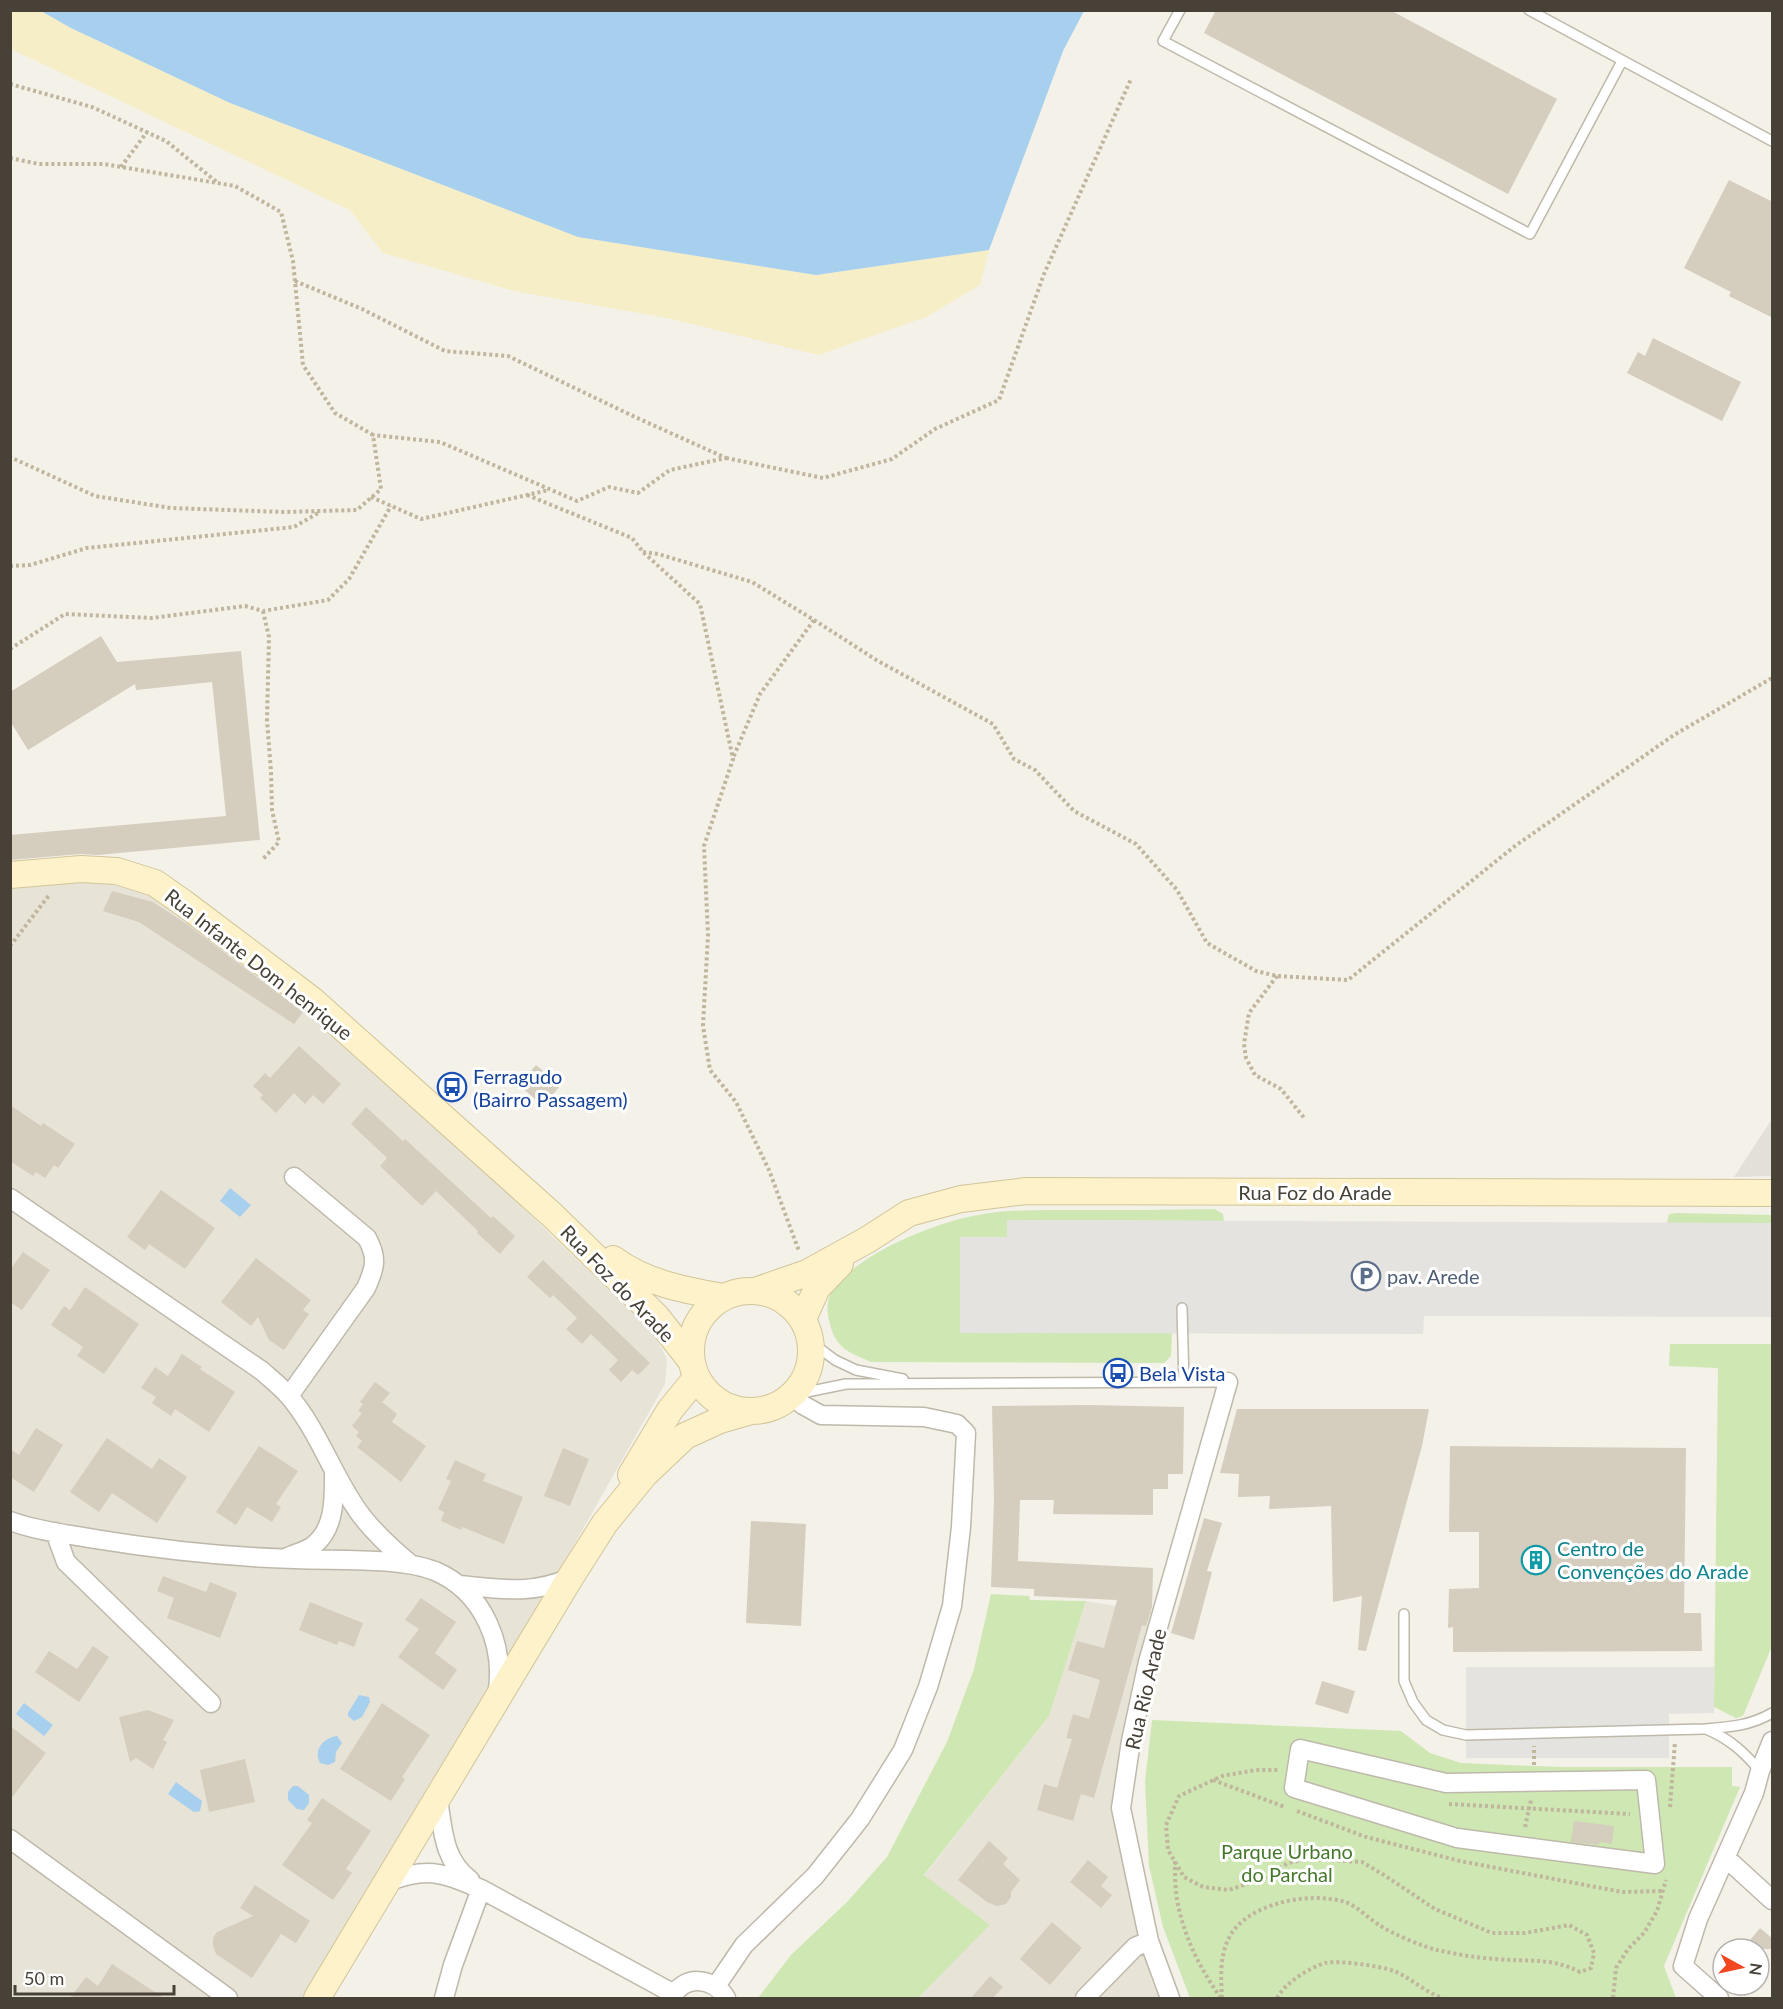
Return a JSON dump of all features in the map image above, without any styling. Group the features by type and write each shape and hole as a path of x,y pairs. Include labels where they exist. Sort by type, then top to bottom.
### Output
{"street":[{"name":"Rua Infante Dom henrique","path":"10,875 68,870 117,871 155,883 312,1000 552,1215"},
{"path":"289,1396 366,1288 375,1268 374,1250 367,1238 294,1177"},
{"name":"Rua Foz do Arade","path":"694,1370 691,1343 696,1325 707,1309 723,1297 741,1291 758,1290 807,1273 867,1240 909,1213 961,1199 1026,1191 1773,1193"},
{"path":"10,1198 262,1371 289,1396 319,1440 334,1475 358,1512 386,1544 409,1563"},
{"name":"Rua Foz do Arade","path":"552,1215 656,1316 706,1391 721,1403 739,1410 751,1411 764,1410 776,1405 792,1395 804,1379 809,1368 807,1331 817,1288 867,1240"},
{"name":"Rua Foz do Arade","path":"552,1215 630,1272 675,1288 723,1297"},
{"path":"758,1290 784,1300 807,1331"},
{"path":"316,1996 605,1523 621,1491 694,1370"},
{"name":"Rua Rio Arade","path":"1170,1998 1149,1941 1121,1808 1131,1741 1148,1662 1228,1382"},
{"path":"438,1799 445,1842 457,1870 481,1888 673,1996 680,1987 688,1983 707,1982 721,1992 744,1945 815,1876 860,1819 903,1750 928,1687 952,1606 961,1527 966,1433 957,1424 924,1417 821,1415 803,1405 792,1395"},
{"path":"605,1523 645,1474 685,1436 720,1420 751,1411"},
{"path":"284,1559 314,1545 329,1526 334,1504 334,1475"},
{"path":"10,1521 55,1533 169,1551 284,1559 409,1563 436,1572 459,1585 482,1609 499,1656 499,1685 495,1704"},
{"path":"55,1533 66,1562 211,1703"},
{"path":"459,1585 530,1590 551,1586 570,1578"},
{"path":"1719,1998 1683,1966 1698,1919 1755,1793 1760,1771 1773,1741"},
{"path":"1300,1749 1446,1783 1646,1780 1650,1815 1655,1864 1457,1838 1294,1788 1300,1749"},
{"path":"10,1839 228,1998"},
{"path":"1726,1858 1773,1900"},
{"path":"387,1882 408,1874 433,1871 481,1888"},
{"path":"444,1998 453,1965 481,1888"},
{"path":"1085,1998 1135,1947 1149,1941"}],"lane":[{"path":"1180,10 1163,41 1530,234 1622,61"},
{"path":"1529,10 1773,141"},
{"path":"1182,1308 1184,1382"},
{"path":"807,1331 835,1360 856,1370 927,1382"},
{"path":"792,1395 846,1384 1228,1382"},
{"path":"1404,1614 1404,1681 1413,1702 1426,1720 1443,1730 1466,1735 1704,1729 1738,1727 1758,1722 1773,1713"},
{"path":"1704,1729 1724,1737 1746,1755 1760,1771"}],"path":[{"path":"295,280 362,309 445,351 508,356 634,417 726,458 823,478 892,459 935,429 999,400 1044,274 1131,79"},
{"path":"10,84 92,107 166,141 218,183"},
{"path":"120,167 147,132"},
{"path":"10,158 39,165 104,164 235,186 281,212 293,261 303,365 335,413 373,435 440,442 577,501 609,487 638,494 670,470 726,458"},
{"path":"10,458 95,496 171,508 283,512 357,510 381,489 373,435"},
{"path":"371,497 421,519 550,489"},
{"path":"527,495 632,538 643,552 700,604 733,759"},
{"path":"10,649 65,614 152,618 245,606 263,611 328,600 349,579 391,506"},
{"path":"10,566 30,565 87,548 294,527 321,511"},
{"path":"643,552 658,554 752,582 878,661 993,724 1014,759 1035,770 1074,811 1136,844 1177,890 1207,943 1256,971 1277,976 1348,981 1515,846 1674,735 1773,678"},
{"path":"263,611 269,637 267,720 272,810 279,842 263,859"},
{"path":"807,1273 769,1170 736,1102 710,1070 703,1026 708,936 704,846 733,759 760,694 814,620"},
{"path":"10,946 68,870"},
{"path":"1277,976 1249,1013 1244,1044 1246,1058 1255,1075 1281,1089 1305,1119"},
{"path":"1221,1998 1221,1963 1230,1935 1246,1917 1282,1902 1311,1897 1346,1902 1380,1926 1435,1949 1496,1959 1540,1960 1565,1964 1580,1972 1591,1968 1594,1953 1587,1935 1569,1925 1525,1933 1492,1933 1436,1909 1362,1863 1308,1859 1287,1863 1264,1878 1229,1890 1203,1887 1184,1877 1168,1850 1166,1825 1179,1796 1222,1776 1256,1770 1297,1771"},
{"path":"1439,1802 1650,1815"},
{"path":"1174,1860 1177,1899 1190,1944 1203,1973 1221,1998"},
{"path":"1277,1998 1302,1974 1326,1963 1372,1966 1394,1971 1443,1998"}],"shaded area":[{"path":"93,878 136,886 309,1001 653,1332 667,1359 665,1384 515,1649 310,1998 11,1998 11,886"},
{"path":"1772,1119 1772,1176 1734,1177"},
{"name":"pav. Arede","path":"1007,1220 1772,1223 1772,1317 1424,1316 1423,1334 960,1333 960,1237 1007,1237"},
{"path":"1086,1601 1152,1612 1114,1808 1151,1979 1159,1998 918,1998 990,1925 924,1876 1049,1716"},
{"path":"1466,1667 1714,1667 1714,1713 1669,1714 1669,1758 1466,1758"}],"green space":[{"path":"1215,1209 1223,1214 1224,1221 1007,1220 1007,1237 960,1333 1172,1333 1171,1356 1164,1363 871,1362 844,1349 836,1339 828,1316 828,1300 831,1293 856,1267 893,1244 952,1221 981,1214 1020,1211"},
{"path":"1669,1214 1772,1215 1772,1223 1667,1223"},
{"path":"1670,1344 1772,1344 1772,1646 1743,1716 1736,1718 1714,1707 1718,1368 1669,1366"},
{"path":"991,1594 1029,1596 1030,1600 1086,1601 1049,1716 924,1875 990,1925 918,1998 758,1998 791,1955 847,1902 887,1857 947,1742 974,1669"},
{"name":"Parque Urbano do Parchal","path":"1152,1720 1401,1731 1430,1753 1461,1763 1560,1767 1732,1767 1732,1786 1740,1787 1664,1966 1676,1998 1190,1998 1163,1927 1149,1866 1145,1782"}],"sand":[{"path":"11,11 41,11 71,28 230,103 578,237 816,275 989,250 980,285 926,317 819,355 667,318 514,291 383,253 350,210 11,49"}],"water":[{"path":"41,11 1084,11 1063,51 989,250 816,275 578,237 230,103 71,28"},
{"path":"230,1188 251,1205 240,1217 220,1201"},
{"path":"359,1695 369,1697 370,1702 362,1717 354,1721 348,1713"},
{"path":"24,1703 53,1725 44,1736 16,1714"},
{"path":"337,1736 342,1743 336,1752 335,1762 328,1765 320,1763 318,1754 321,1745 327,1739"},
{"path":"176,1782 202,1801 200,1811 194,1812 168,1794"},
{"path":"293,1786 298,1786 309,1795 309,1803 304,1810 297,1809 288,1800 288,1792"}],"building":[{"path":"1216,10 1390,10 1557,99 1508,194 1204,33"},
{"path":"1729,180 1773,202 1773,318 1729,296 1731,292 1684,268"},
{"path":"1653,338 1741,382 1722,421 1627,373 1638,352 1645,356"},
{"path":"101,636 117,662 241,651 260,840 98,855 80,854 10,860 10,835 226,816 212,682 136,690 135,684 28,750 10,721 10,692"},
{"path":"112,891 153,902 188,925 303,1012 294,1024 139,922 103,911"},
{"path":"299,1046 341,1084 323,1104 313,1095 305,1104 294,1093 276,1113 260,1098 263,1095 253,1086 265,1073 270,1078"},
{"path":"536,1065 560,1086 543,1106 519,1085"},
{"path":"10,1105 41,1126 43,1123 75,1144 58,1168 54,1165 45,1178 36,1172 33,1176 10,1161"},
{"path":"366,1107 403,1141 405,1139 491,1218 493,1216 515,1236 500,1254 436,1191 422,1206 380,1166 387,1158 351,1124"},
{"path":"161,1190 215,1228 185,1269 149,1244 145,1250 127,1237"},
{"path":"23,1252 50,1270 22,1310 10,1302 10,1270"},
{"path":"256,1258 311,1300 303,1310 309,1314 284,1350 269,1340 258,1317 251,1326 221,1302"},
{"path":"543,1260 650,1363 638,1375 632,1370 621,1382 609,1370 618,1360 591,1334 582,1344 566,1329 577,1318 553,1295 550,1298 527,1277"},
{"path":"85,1287 139,1324 104,1374 77,1356 83,1347 51,1325 64,1306 70,1310"},
{"path":"182,1354 235,1392 209,1432 175,1409 171,1416 152,1403 156,1397 141,1388 155,1367 168,1376"},
{"path":"375,1382 390,1393 382,1402 397,1414 392,1422 426,1446 401,1482 357,1447 362,1441 356,1436 359,1432 352,1426 362,1413 358,1411 363,1404 360,1402"},
{"path":"992,1406 1184,1407 1183,1474 1168,1474 1168,1489 1153,1489 1153,1515 1053,1514 1054,1500 1020,1500 1018,1561 1153,1568 1152,1607 1146,1626 1142,1625 1094,1798 1081,1794 1073,1821 1037,1810 1044,1784 1057,1788 1072,1739 1066,1738 1073,1714 1089,1719 1100,1680 1068,1670 1077,1641 1104,1648 1117,1600 1034,1596 1034,1589 991,1587 994,1500"},
{"path":"1237,1409 1429,1409 1422,1446 1366,1651 1358,1650 1362,1596 1333,1602 1331,1506 1269,1509 1270,1496 1238,1497 1239,1474 1220,1473"},
{"path":"36,1428 63,1445 34,1492 10,1477 10,1449 19,1455"},
{"path":"107,1438 152,1469 159,1458 187,1477 157,1523 112,1493 99,1512 70,1492"},
{"path":"259,1446 298,1471 276,1504 281,1507 272,1522 247,1507 236,1525 216,1512"},
{"name":"Centro de Convenções do Arade","path":"1450,1446 1686,1448 1684,1613 1701,1613 1702,1651 1453,1652 1453,1627 1448,1628 1449,1589 1479,1588 1479,1532 1449,1532"},
{"path":"563,1448 589,1459 570,1506 544,1496"},
{"path":"455,1460 486,1474 483,1481 523,1497 504,1544 441,1521 444,1512 438,1509 451,1481 446,1479"},
{"path":"1204,1518 1222,1523 1207,1571 1212,1572 1194,1640 1171,1633"},
{"path":"751,1521 806,1524 801,1626 746,1623"},
{"path":"163,1576 206,1592 210,1582 237,1593 220,1638 167,1618 174,1598 157,1591"},
{"path":"421,1598 456,1622 435,1653 457,1670 443,1690 398,1657 419,1629 405,1620"},
{"path":"310,1602 363,1623 354,1647 339,1641 337,1645 299,1630"},
{"path":"93,1646 109,1657 79,1702 35,1672 49,1651 77,1669"},
{"path":"1322,1681 1355,1691 1348,1714 1315,1704"},
{"path":"382,1703 430,1735 402,1777 405,1779 391,1801 340,1769"},
{"path":"148,1710 174,1720 163,1740 167,1742 153,1769 136,1758 130,1762 119,1717"},
{"path":"10,1726 46,1753 10,1800"},
{"path":"245,1759 255,1802 209,1812 200,1770"},
{"path":"322,1798 371,1831 346,1869 352,1873 333,1900 282,1865 312,1823 307,1820"},
{"path":"1574,1821 1614,1826 1612,1844 1571,1842"},
{"path":"989,1841 1008,1858 1003,1864 1020,1880 1006,1904 997,1906 987,1902 958,1880"},
{"path":"1088,1860 1108,1877 1101,1886 1112,1895 1101,1908 1070,1882"},
{"path":"255,1885 310,1921 296,1943 281,1934 252,1978 216,1954 213,1938 217,1932 253,1916 240,1908"},
{"path":"1052,1922 1082,1948 1050,1985 1020,1959"},
{"path":"1760,1928 1771,1937 1753,1937"},
{"path":"112,1964 164,1998 70,1998 86,1977 98,1986"},
{"path":"990,1976 1003,1987 993,1998 971,1998"}],"place":[{"name":"Ferragudo (Bairro Passagem)","path":"452,1087"},
{"name":"pav. Arede","path":"1366,1276"},
{"name":"Bela Vista","path":"1118,1373"},
{"name":"Centro de Convenções do Arade","path":"1536,1560"}]}
